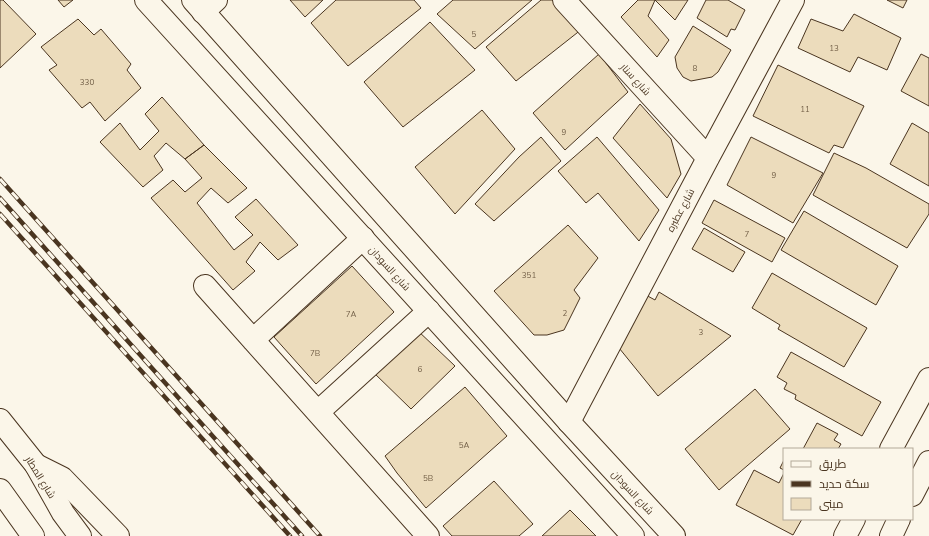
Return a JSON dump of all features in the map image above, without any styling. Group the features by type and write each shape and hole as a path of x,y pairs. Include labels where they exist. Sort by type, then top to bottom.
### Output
{"main road":[{"name":"شارع السودان","path":"146,0 633,536"},
{"name":"شارع سنار","path":"564,0 708,158"},
{"name":"شارع عطبره","path":"568,422 793,0"},
{"name":"شارع السودان","path":"204,4 568,422 674,536"},
{"path":"253,340 363,238"},
{"path":"205,286 428,536"},
{"path":"318,412 429,311"},
{"path":"892,448 929,379"},
{"name":"شارع المطار","path":"0,420 36,465 63,513 80,536"},
{"path":"913,493 929,462"},
{"path":"36,465 62,478 118,536"},
{"path":"0,490 32,536"},
{"path":"845,536 853,520"},
{"path":"891,536 899,520"}],"building":[{"path":"0,0 3,0 36,34 0,68"},
{"path":"58,0 73,0 64,7"},
{"path":"290,0 323,0 305,17"},
{"path":"336,0 414,0 421,8 348,66 311,23"},
{"path":"453,0 532,0 475,49 437,14"},
{"path":"541,0 556,0 582,29 516,81 486,47"},
{"path":"638,0 655,0 648,16 669,40 657,57 621,17"},
{"path":"655,0 688,0 675,20"},
{"path":"706,0 728,0 745,10 735,30 731,29 727,37 697,18"},
{"path":"887,0 907,0 903,8"},
{"path":"854,14 901,38 887,70 858,57 850,72 798,48 811,19 843,31"},
{"path":"78,19 94,35 101,29 131,64 127,70 141,88 105,121 90,102 82,108 49,70 57,65 41,47"},
{"path":"430,22 475,70 403,127 364,82"},
{"path":"693,26 731,50 718,72 712,77 691,81 683,77 677,68 675,57"},
{"path":"599,54 628,92 565,150 533,113"},
{"path":"921,54 929,58 929,106 901,91"},
{"path":"778,65 864,106 843,148 834,145 829,153 753,116"},
{"path":"162,97 204,145 185,159 166,143 154,156 163,170 143,187 100,142 120,123 140,150 159,131 145,114"},
{"path":"640,104 671,139 681,174 667,198 613,138"},
{"path":"482,110 515,149 455,214 415,167"},
{"path":"912,123 929,133 929,186 890,164"},
{"path":"541,137 561,161 494,221 475,204 519,157"},
{"path":"597,137 659,210 639,241 598,193 586,203 558,171"},
{"path":"751,137 823,173 793,223 727,185"},
{"path":"204,145 247,188 228,203 211,188 197,203 234,250 253,235 235,217 256,199 298,245 278,260 260,242 246,262 255,271 233,290 151,198 173,180 185,192 202,178 185,159"},
{"path":"834,153 866,168 929,204 929,214 907,248 813,195"},
{"path":"714,200 785,238 772,262 702,223"},
{"path":"804,211 898,266 876,305 781,250"},
{"path":"568,225 598,258 574,290 580,298 564,330 547,335 534,335 494,291"},
{"path":"704,228 745,252 733,272 692,249"},
{"path":"352,266 394,312 316,384 274,337"},
{"path":"772,273 867,328 844,367 778,329 780,325 752,308"},
{"path":"659,292 731,336 658,396 615,343 644,294 655,300"},
{"path":"416,329 455,366 411,409 372,371"},
{"path":"791,352 881,402 862,436 795,399 796,395 784,389 787,383 777,377"},
{"path":"465,387 507,436 426,508 385,456"},
{"path":"755,389 790,429 719,490 685,449"},
{"path":"817,423 838,434 834,440 841,444 839,448 804,448"},
{"path":"783,462 783,470 780,468"},
{"path":"754,470 779,483 783,475 783,520 801,520 793,535 736,505"},
{"path":"494,481 533,524 519,536 452,536 443,526"},
{"path":"570,510 596,536 542,536"}],"railway":[{"path":"0,179 320,536"},
{"path":"0,198 302,536"},
{"path":"0,214 290,536"}]}
